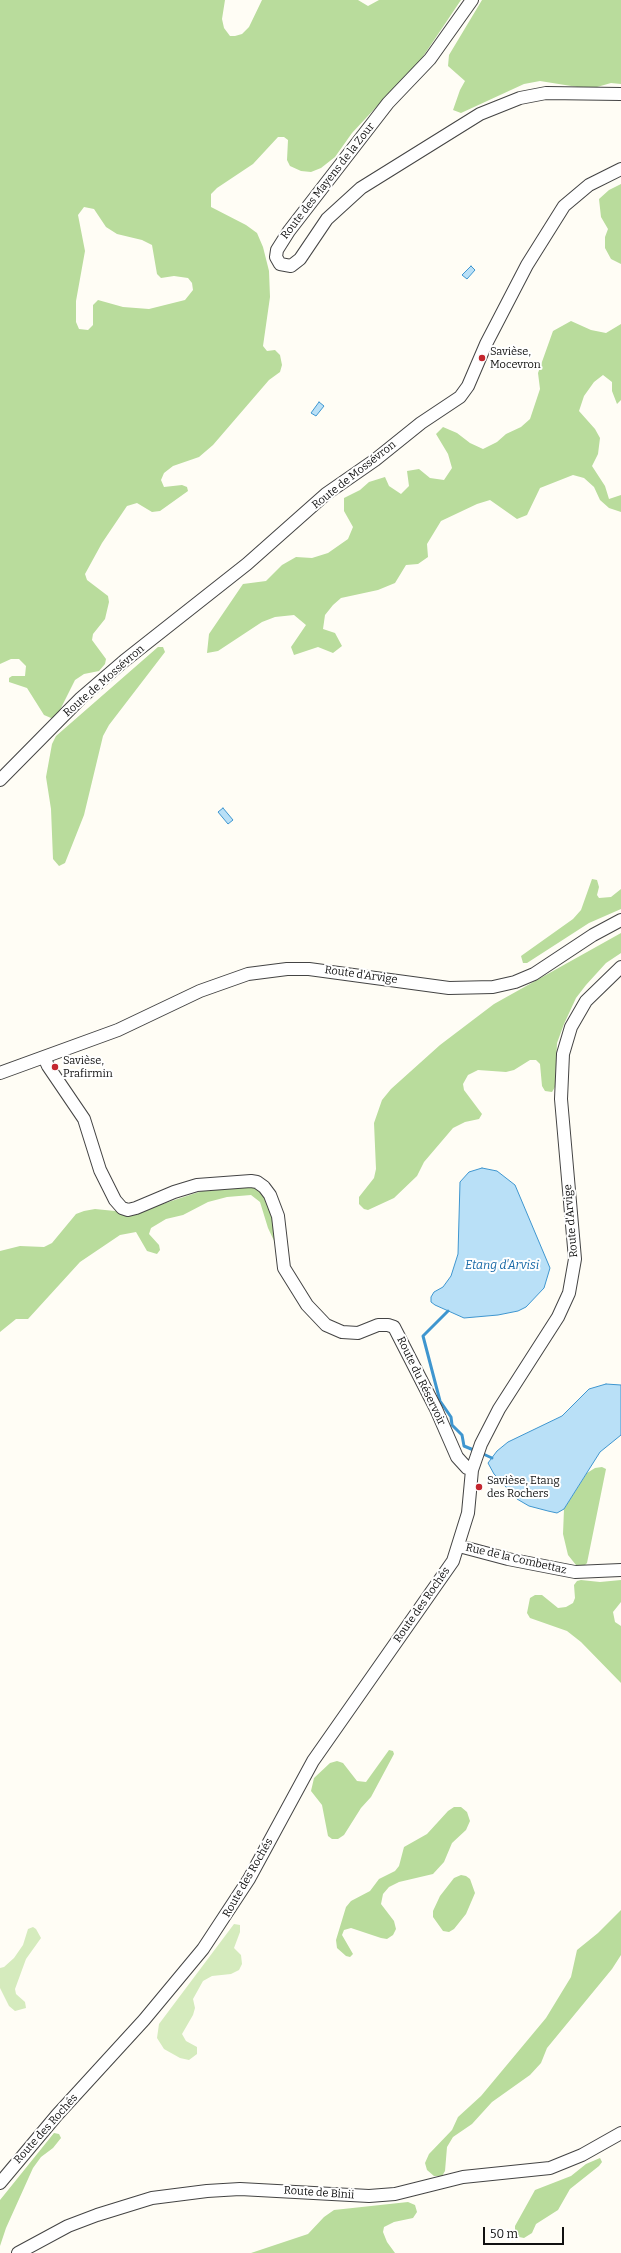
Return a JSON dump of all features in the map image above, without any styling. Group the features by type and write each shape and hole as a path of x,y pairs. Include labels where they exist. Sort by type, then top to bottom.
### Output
{"street":[{"name":"Route des Mayens de la Zour","path":"472,0 430,59 388,103 314,198 279,246 276,254 278,262 283,266 287,267 295,263 327,219 351,196 390,168 467,121 520,98 546,93 621,94"},
{"name":"Route de Mossévron","path":"0,780 81,698 119,666 247,564 326,494 375,460 422,423 460,397 468,386 484,349 524,270 564,206 589,185 621,169"},
{"name":"Route d'Arvige","path":"44,1057 118,1030 212,986 244,975 277,969 309,969 339,972 449,988 481,989 504,985 534,974 593,934 621,920"},
{"name":"Route d'Arvige","path":"459,1546 468,1513 472,1470 481,1444 498,1409 558,1317 569,1293 575,1255 561,1099 561,1065 570,1032 581,1009 591,995 621,967"},
{"name":"Route du Réservoir","path":"44,1057 50,1070 84,1119 104,1179 115,1200 122,1208 128,1210 136,1208 174,1192 197,1185 251,1181 257,1182 264,1187 270,1195 278,1216 285,1269 307,1305 326,1325 342,1332 358,1333 378,1324 388,1324 394,1327 431,1398 457,1457 467,1468 472,1470"},
{"path":"0,1073 44,1057"},
{"name":"Rue de la Combettaz","path":"459,1546 508,1559 575,1572 621,1570"},
{"name":"Route des Rochés","path":"0,2183 57,2115 144,2020 203,1949 249,1879 313,1761 348,1708 446,1573 459,1546"},
{"name":"Route de Binii","path":"18,2253 68,2226 104,2212 152,2198 207,2191 240,2189 360,2196 388,2195 463,2177 550,2168 582,2155 621,2133"}],"green space":[{"path":"0,0 225,0 222,19 224,28 230,36 235,36 242,34 249,27 262,0 358,0 368,6 379,0 461,0 422,58 352,133 335,157 321,168 311,172 301,171 290,166 287,160 288,140 284,137 278,137 253,164 217,188 211,194 211,207 246,225 257,233 263,247 269,271 270,297 263,346 267,351 275,350 280,355 282,365 280,372 269,380 213,445 199,457 173,466 164,473 161,480 164,487 182,485 187,487 188,491 160,511 152,512 137,503 127,506 102,543 85,574 87,580 108,596 109,602 105,619 93,634 92,640 106,659 105,664 99,671 84,674 75,680 57,716 51,718 44,715 27,688 9,682 9,678 12,676 25,676 26,666 19,659 11,659 0,664","holes":["84,207 94,209 106,227 117,234 142,240 152,245 157,274 161,278 174,276 188,278 192,283 193,290 185,300 149,309 123,307 98,300 93,305 93,325 88,330 79,329 76,322 76,301 85,251 78,215"]},
{"path":"482,0 621,0 621,84 611,83 590,89 540,81 524,84 461,113 453,110 465,81 448,66 449,55"},
{"path":"621,184 621,264 611,259 605,248 605,237 608,229 601,217 599,199 609,190"},
{"path":"571,321 591,330 606,333 621,324 621,400 617,404 612,391 612,382 603,375 594,382 584,396 579,411 595,429 600,438 598,454 592,466 605,486 609,499 621,495 621,512 609,508 600,500 594,487 584,478 573,475 540,488 527,515 517,519 490,500 477,504 441,521 427,544 428,557 418,564 406,565 395,583 378,590 341,598 333,605 325,615 323,629 335,633 342,646 333,653 318,647 294,655 291,647 306,625 294,615 275,617 262,622 218,651 207,653 209,634 243,584 266,581 282,565 296,557 312,558 328,553 348,539 353,527 344,511 344,498 360,490 369,482 385,477 389,486 401,494 409,486 407,471 419,469 430,478 444,480 452,468 448,454 436,434 443,427 457,433 470,443 483,449 497,442 506,434 521,427 530,419 540,389 538,373 553,331"},
{"path":"158,647 163,647 165,652 109,725 103,736 84,815 65,863 59,866 53,859 51,809 46,777 52,744 56,736"},
{"path":"592,879 597,880 599,887 597,895 599,898 611,897 621,889 621,909 589,923 527,963 523,963 521,956 573,919 581,910"},
{"path":"621,933 621,953 606,963 586,985 576,998 564,1024 557,1043 555,1087 552,1092 545,1091 542,1086 540,1064 536,1060 530,1060 514,1070 506,1072 478,1070 468,1075 463,1084 464,1090 482,1114 479,1119 465,1122 453,1128 424,1162 417,1176 394,1198 368,1210 364,1209 359,1204 359,1197 374,1178 376,1169 374,1123 382,1100 391,1089 440,1045 494,1004"},
{"path":"243,1185 253,1186 262,1191 271,1203 276,1245 268,1228 260,1202 251,1195 227,1197 208,1202 183,1215 166,1219 151,1228 149,1234 159,1245 160,1250 157,1254 147,1251 136,1232 120,1235 80,1262 28,1319 16,1319 0,1332 0,1251 20,1246 44,1247 52,1243 76,1214 84,1211 95,1209 135,1213 202,1191"},
{"path":"602,1467 606,1469 587,1563 584,1566 576,1565 568,1555 563,1534 564,1509 587,1473 595,1468"},
{"path":"621,1580 621,1602 613,1612 615,1622 621,1626 621,1683 581,1642 567,1631 530,1618 527,1613 530,1598 535,1595 542,1595 558,1608 566,1607 573,1603 575,1598 574,1585 577,1581 600,1582"},
{"path":"389,1750 393,1751 394,1754 371,1797 361,1808 344,1835 338,1839 332,1839 328,1836 322,1805 311,1791 314,1778 330,1763 337,1761 343,1763 357,1781 366,1782"},
{"path":"454,1807 461,1807 467,1812 470,1821 466,1830 452,1843 444,1862 433,1874 399,1882 389,1887 383,1894 381,1904 394,1921 396,1929 393,1935 387,1939 351,1928 344,1930 342,1935 353,1954 350,1957 346,1956 337,1948 336,1940 346,1907 351,1901 370,1891 379,1879 395,1871 399,1866 404,1847 427,1834 448,1811"},
{"path":"461,1875 470,1879 475,1893 466,1914 454,1929 449,1932 443,1931 433,1917 433,1911 440,1896 454,1878"},
{"path":"621,1910 621,1955 612,1969 547,2048 541,2063 530,2075 492,2102 472,2124 453,2137 447,2147 445,2171 442,2176 434,2176 427,2170 425,2163 429,2154 452,2130 458,2117 481,2096 546,2018 571,1977 577,1950 598,1933"},
{"path":"234,1924 240,1925 240,1932 234,1948 241,1955 242,1964 239,1970 231,1974 212,1976 203,1981 193,1999 195,2008 193,2015 182,2034 186,2041 197,2047 197,2054 189,2060 180,2058 164,2049 157,2038 159,2024"},
{"path":"33,1927 36,1929 41,1938 26,1959 15,1989 16,1994 25,2002 26,2008 15,2011 9,2006 0,1988 0,1968 4,1967 14,1958 23,1945 28,1929"},
{"path":"54,2133 59,2134 61,2138 53,2148 41,2157 33,2168 6,2228 0,2246 0,2200"},
{"path":"600,2158 602,2162 599,2166 570,2189 558,2210 536,2224 532,2233 524,2238 519,2237 515,2232 515,2226 535,2190 571,2176 586,2164"},
{"path":"408,2202 415,2205 417,2212 413,2218 394,2222 384,2227 383,2232 387,2242 395,2253 251,2253 308,2234 324,2217 334,2210"}],"water":[{"path":"471,266 475,270 467,279 462,275"},
{"path":"319,402 324,406 316,416 311,413"},
{"path":"223,808 233,820 228,824 218,812"},
{"name":"Etang d'Arvisi","path":"482,1168 497,1171 515,1185 550,1268 544,1288 526,1307 518,1311 498,1315 464,1318 435,1305 431,1302 431,1297 434,1292 443,1287 451,1276 458,1254 460,1182 469,1172"},
{"path":"606,1384 621,1385 621,1435 600,1452 564,1509 557,1513 529,1506 517,1499 494,1474 488,1463 497,1451 508,1442 562,1416 589,1389"}],"waterway":[{"path":"448,1311 423,1336 440,1401 451,1417 452,1425 462,1435 464,1446 476,1451"},
{"path":"481,1453 492,1458"}],"place":[{"name":"Savièse, Mocevron","path":"482,358"},
{"name":"Savièse, Prafirmin","path":"55,1067"},
{"name":"Savièse, Etang des Rochers","path":"479,1487"}]}
